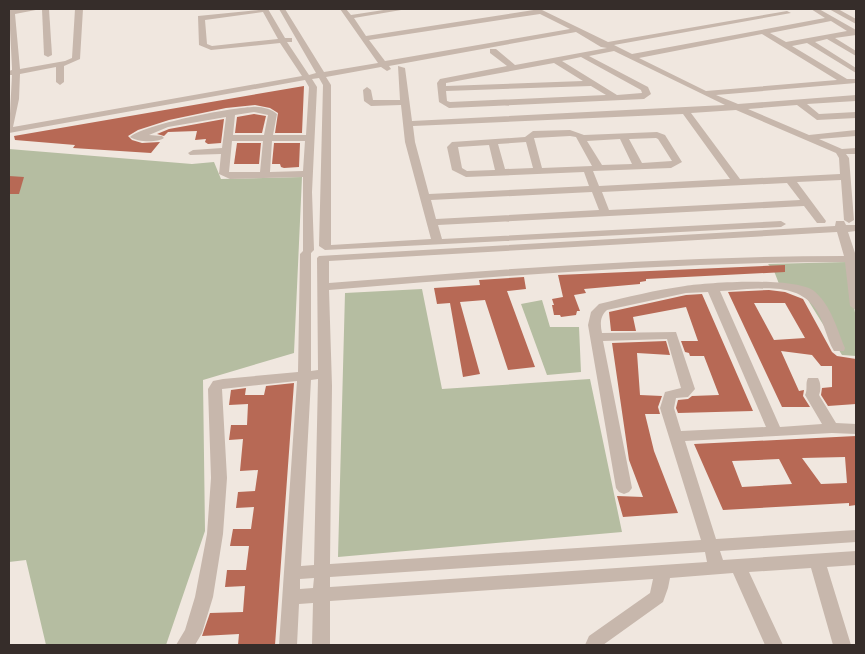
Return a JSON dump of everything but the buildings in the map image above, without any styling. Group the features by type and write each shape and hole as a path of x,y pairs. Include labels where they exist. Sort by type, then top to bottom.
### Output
{"street":[{"path":"37,9 10,11 12,87 9,128 91,115 94,121 100,121 576,30"},
{"path":"45,9 48,55"},
{"path":"12,72 73,61 78,56 79,9"},
{"path":"288,645 304,375 307,192 313,89 282,40 265,9 202,18 203,45 210,48 282,40 300,39"},
{"path":"282,9 327,87 323,287 325,374 321,645"},
{"path":"343,9 366,38 385,67"},
{"path":"349,17 403,9"},
{"path":"814,9 856,32"},
{"path":"833,9 856,22"},
{"path":"366,38 537,11 736,108 840,152 856,151"},
{"path":"537,11 567,32"},
{"path":"582,55 648,92 644,96 449,105 443,102 441,83 443,81 582,55 609,47 714,25 787,13"},
{"path":"630,57 832,19"},
{"path":"714,25 736,37"},
{"path":"763,32 846,82"},
{"path":"784,44 856,32"},
{"path":"385,67 400,68 585,35"},
{"path":"828,37 856,54"},
{"path":"807,40 856,71"},
{"path":"493,52 514,68"},
{"path":"555,60 615,97"},
{"path":"60,64 60,82"},
{"path":"400,68 406,124 437,242"},
{"path":"704,93 856,81"},
{"path":"441,89 592,83"},
{"path":"367,90 368,101 371,103 405,102"},
{"path":"406,124 686,111 856,98"},
{"path":"556,100 569,133"},
{"path":"799,102 817,117 856,115"},
{"path":"159,138 135,137 166,125 254,110 270,112 273,114 264,175"},
{"path":"686,111 737,182"},
{"path":"232,113 224,174 230,176 308,174"},
{"path":"229,138 310,136 326,133"},
{"path":"808,137 856,133"},
{"path":"538,170 529,137 533,134 576,134 582,138 598,168"},
{"path":"530,139 461,142 453,145 457,170 466,174 671,165 677,162 661,136 654,134 582,138"},
{"path":"623,136 638,166"},
{"path":"493,141 501,172"},
{"path":"193,153 226,151"},
{"path":"840,152 844,158 844,177 852,202 848,223 853,258 856,305"},
{"path":"587,168 596,189 608,234"},
{"path":"426,197 844,177"},
{"path":"789,180 821,222"},
{"path":"307,192 326,191"},
{"path":"432,222 807,203"},
{"path":"307,252 314,259 325,253 437,242 538,243 608,234 821,222 848,223"},
{"path":"325,253 538,243 848,223"},
{"path":"538,243 546,269"},
{"path":"323,287 546,269 853,258"},
{"path":"624,488 594,320 597,312 603,307 678,291 778,285 799,288 810,294 822,308 839,348"},
{"path":"713,288 775,432"},
{"path":"597,337 672,336 688,389 682,394 675,393 670,395 667,404 675,436 718,566"},
{"path":"186,645 193,633 204,598 216,534 219,478 215,389 218,384 223,383 325,374"},
{"path":"813,382 814,391 812,395 832,428"},
{"path":"675,436 832,428 856,429"},
{"path":"292,573 856,536"},
{"path":"632,551 639,572"},
{"path":"291,597 718,566 856,558"},
{"path":"817,560 842,645"},
{"path":"738,565 774,645"},
{"path":"594,645 595,641 657,596 662,571"}],"green space":[{"path":"9,149 192,164 214,162 221,179 302,177 294,353 203,380 205,531 166,645 46,645 26,560 9,562"},
{"path":"847,262 856,319 856,356 842,355 803,292 781,289 774,271 768,264"},
{"path":"422,289 442,389 590,379 622,532 338,557 345,293"},
{"path":"542,300 550,327 579,327 581,372 547,375 521,304"}]}
